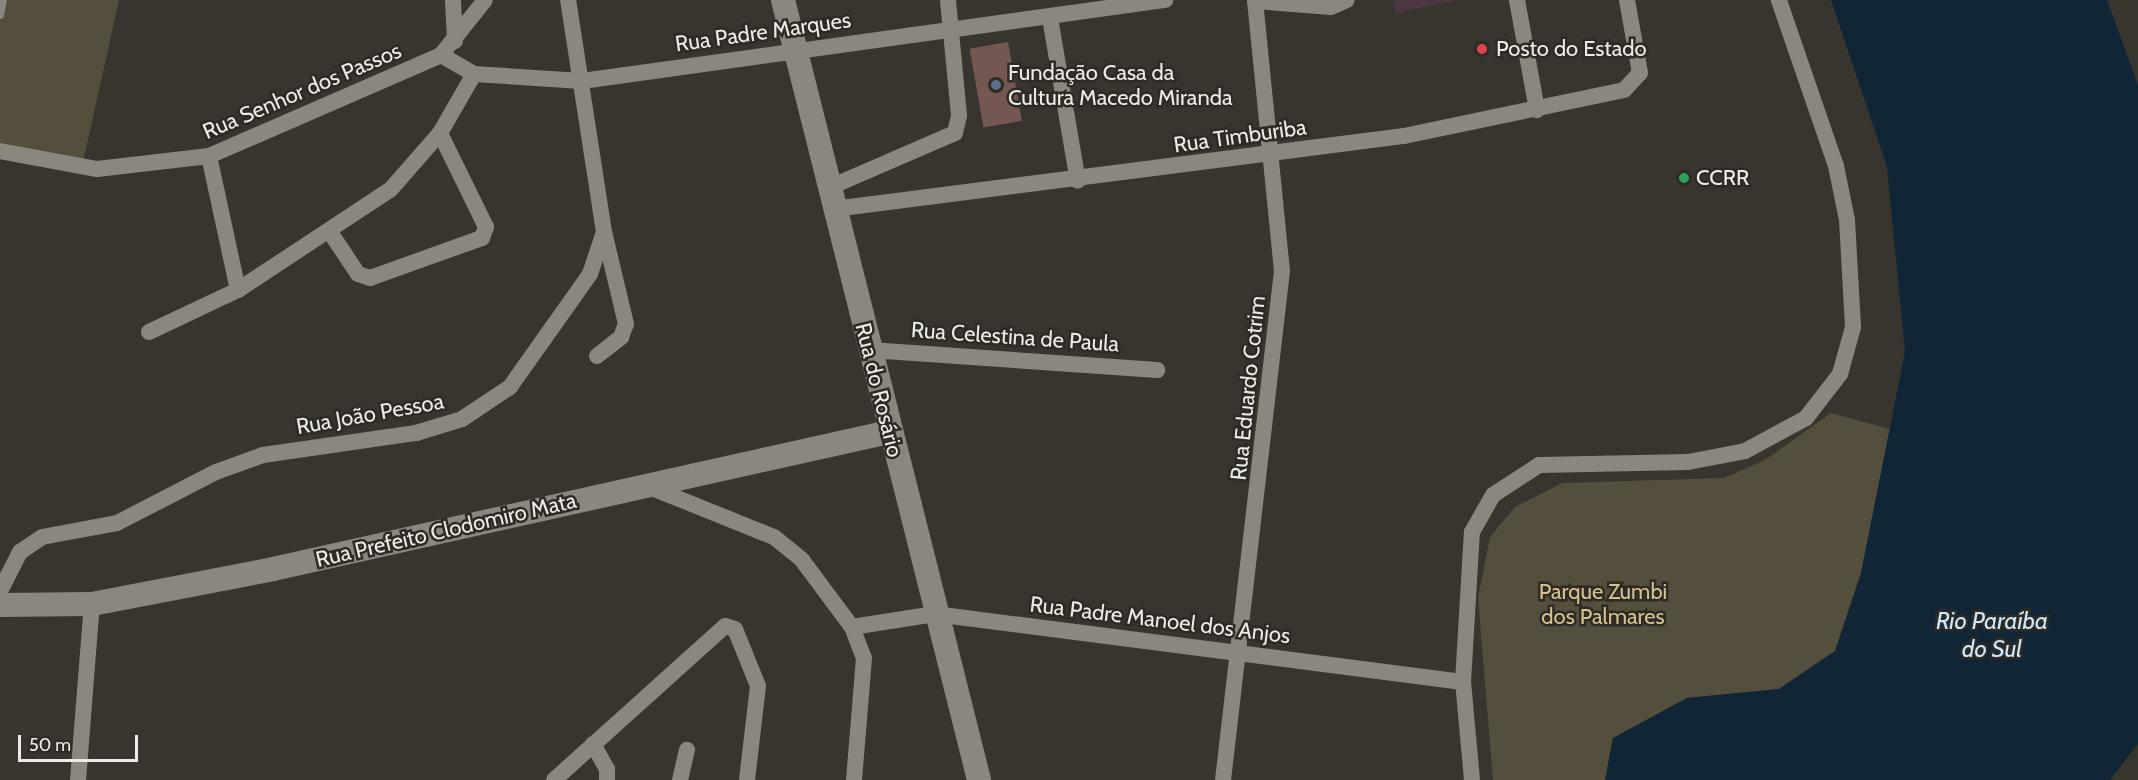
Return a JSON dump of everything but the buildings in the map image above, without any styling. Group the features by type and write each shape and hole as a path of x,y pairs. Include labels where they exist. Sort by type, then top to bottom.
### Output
{"street":[{"path":"453,0 454,41"},
{"path":"441,55 485,0"},
{"name":"Rua João Pessoa","path":"0,591 20,552 42,537 117,523 216,472 263,455 416,433 462,419 490,404 510,387 590,274 604,232 568,0"},
{"name":"Rua do Rosário","path":"783,0 889,432 979,780"},
{"path":"831,198 955,133 959,115 953,29 948,0"},
{"name":"Rua Padre Marques","path":"441,55 474,74 582,81 796,50 1050,18 1165,0"},
{"path":"1255,0 1331,7 1346,0"},
{"name":"Rua Eduardo Cotrim","path":"1223,780 1281,306 1272,154 1255,0"},
{"path":"1517,0 1537,110"},
{"name":"Rua Timburiba","path":"831,198 1078,181 1272,154 1537,110 1624,90 1640,73 1627,0"},
{"path":"1472,780 1463,682 1472,532 1493,495 1518,475 1539,465 1688,462 1745,452 1806,418 1840,374 1853,327 1847,220 1836,166 1779,0"},
{"path":"1050,18 1078,181"},
{"name":"Rua Senhor dos Passos","path":"0,151 98,169 209,156 441,55"},
{"path":"149,332 238,290 330,232 391,189 440,133 474,74"},
{"path":"330,232 358,274 369,278 482,238 486,227 440,133"},
{"path":"209,156 238,290"},
{"path":"597,356 621,337 626,324 604,232"},
{"name":"Rua Celestina de Paula","path":"870,350 1157,370"},
{"name":"Rua Prefeito Clodomiro Mata","path":"0,605 92,604 889,432"},
{"path":"646,485 774,537 802,560 852,627 864,658 854,780"},
{"path":"78,780 92,604"},
{"name":"Rua Padre Manoel dos Anjos","path":"852,627 935,614 1463,682"},
{"path":"554,780 725,626 735,629 753,666 758,703 747,780"},
{"path":"593,744 608,769 607,780"},
{"path":"680,780 687,750"}],"lane":[{"path":"0,15 3,0"}],"shaded area":[{"path":"1393,0 1458,0 1396,13"}],"green space":[{"path":"0,0 119,0 83,162 0,143"},
{"name":"Parque Zumbi dos Palmares","path":"1831,413 1890,429 1861,573 1835,651 1779,689 1687,698 1613,738 1605,780 1493,780 1478,598 1490,537 1515,507 1562,483 1724,478 1765,460"}],"water":[{"name":"Rio Paraíba do Sul","path":"1831,0 2107,0 2138,85 2138,744 2110,780 1605,780 1613,738 1687,698 1779,689 1835,651 1861,573 1905,352 1887,167"}],"place":[{"name":"Posto do Estado","path":"1482,49"},
{"name":"Fundação Casa da Cultura Macedo Miranda","path":"996,85"},
{"name":"CCRR","path":"1684,178"}]}
